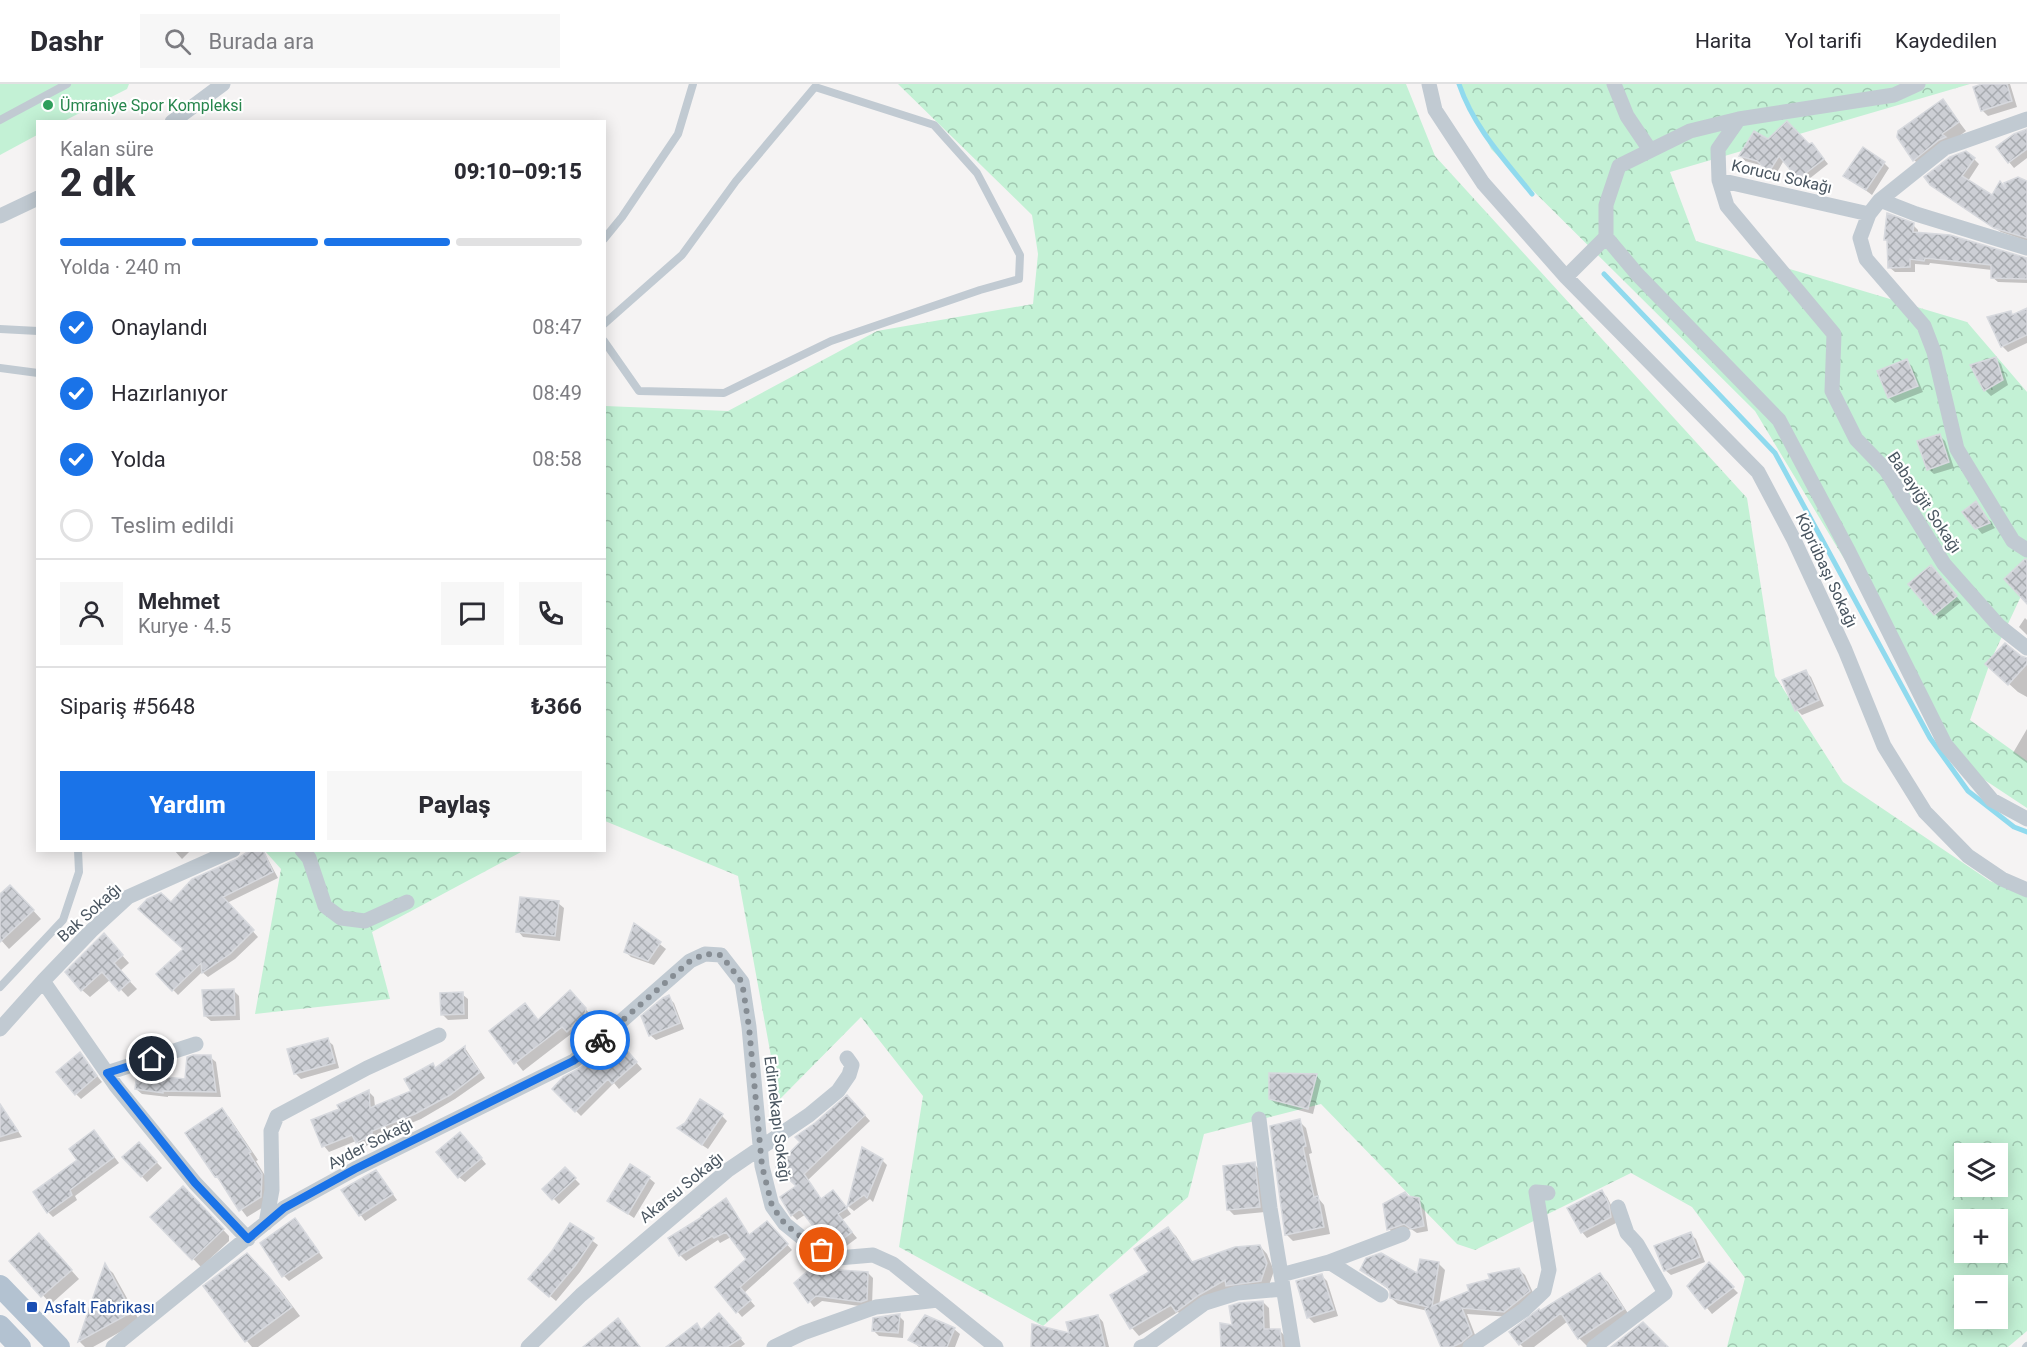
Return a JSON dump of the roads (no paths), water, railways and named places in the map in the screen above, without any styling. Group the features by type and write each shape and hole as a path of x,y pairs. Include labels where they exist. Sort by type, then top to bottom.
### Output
{"main road":[{"path":"0,1286 59,1347"},
{"path":"0,1326 20,1347"}],"street":[{"path":"175,120 223,84"},
{"name":"Köprübaşı Sokağı","path":"1429,84 1435,110 1483,183 1566,277 1758,472 1794,540 1840,640 1884,746 1925,812 1968,856 2002,879 2027,890"},
{"path":"1614,84 1627,116 1650,150"},
{"path":"1566,277 1606,237 1606,205 1619,166 1690,131 1739,119 1894,94 1918,84"},
{"name":"Korucu Sokağı","path":"1739,119 1718,149 1719,180 1869,214"},
{"path":"2027,119 1946,148 1880,200 1869,214 1860,238 1866,259 1924,326 1934,352 1957,449 2013,541 2027,550"},
{"name":"Babayiğit Sokağı","path":"1719,180 1727,206 1834,333 1832,391 1856,439 1886,470 1944,564 1999,626 2027,648"},
{"path":"0,216 36,199"},
{"path":"1880,200 1916,214 2027,248"},
{"name":"Köprübaşı Sokağı","path":"1606,237 1637,274 1779,420 1849,552 1945,744 1992,800 2027,819"},
{"name":"Bak Sokağı","path":"0,1029 91,931 128,897 229,852"},
{"path":"304,852 309,858 325,906 340,918 365,921 407,902"},
{"name":"Edirnekapı Sokağı","path":"655,990 690,961 705,954 721,955 742,982 749,1027 762,1166 772,1206 785,1224 806,1241 838,1258 873,1255 893,1264 996,1347"},
{"path":"43,981 107,1073 195,1183 248,1239"},
{"name":"Ayder Sokağı","path":"113,1347 284,1208 355,1169 573,1061 655,990"},
{"path":"267,1223 272,1190 271,1131 277,1116 367,1068 440,1035"},
{"path":"107,1073 196,1044"},
{"name":"Akarsu Sokağı","path":"528,1347 580,1295 728,1170 809,1115 837,1091 849,1076 852,1065 847,1058"},
{"path":"1259,1119 1293,1347"},
{"path":"1470,1347 1524,1310 1544,1291 1549,1270 1536,1192 1548,1193"},
{"path":"1594,1347 1665,1293 1637,1244 1627,1233 1617,1207"},
{"path":"1141,1347 1205,1303 1282,1282 1403,1234"},
{"path":"1329,1262 1381,1295"},
{"path":"774,1347 803,1333 876,1307 938,1300"}],"lane":[{"path":"0,120 68,84"},
{"path":"606,237 622,217 678,134 693,84"},
{"path":"606,322 682,255 736,181 815,86 934,125 977,173 1020,255 1019,279 831,341 724,393 639,391 606,344"},
{"path":"0,329 36,331"},
{"path":"0,368 36,373"},
{"path":"0,987 63,920 79,872 78,852"}],"waterway":[{"path":"1459,84 1481,129 1532,194"},
{"path":"1604,274 1775,453 1930,738 1968,791 2014,827 2027,832"}],"place":[{"name":"Ümraniye Spor Kompleksi","path":"48,105"},
{"name":"Asfalt Fabrikası","path":"32,1307"}]}
